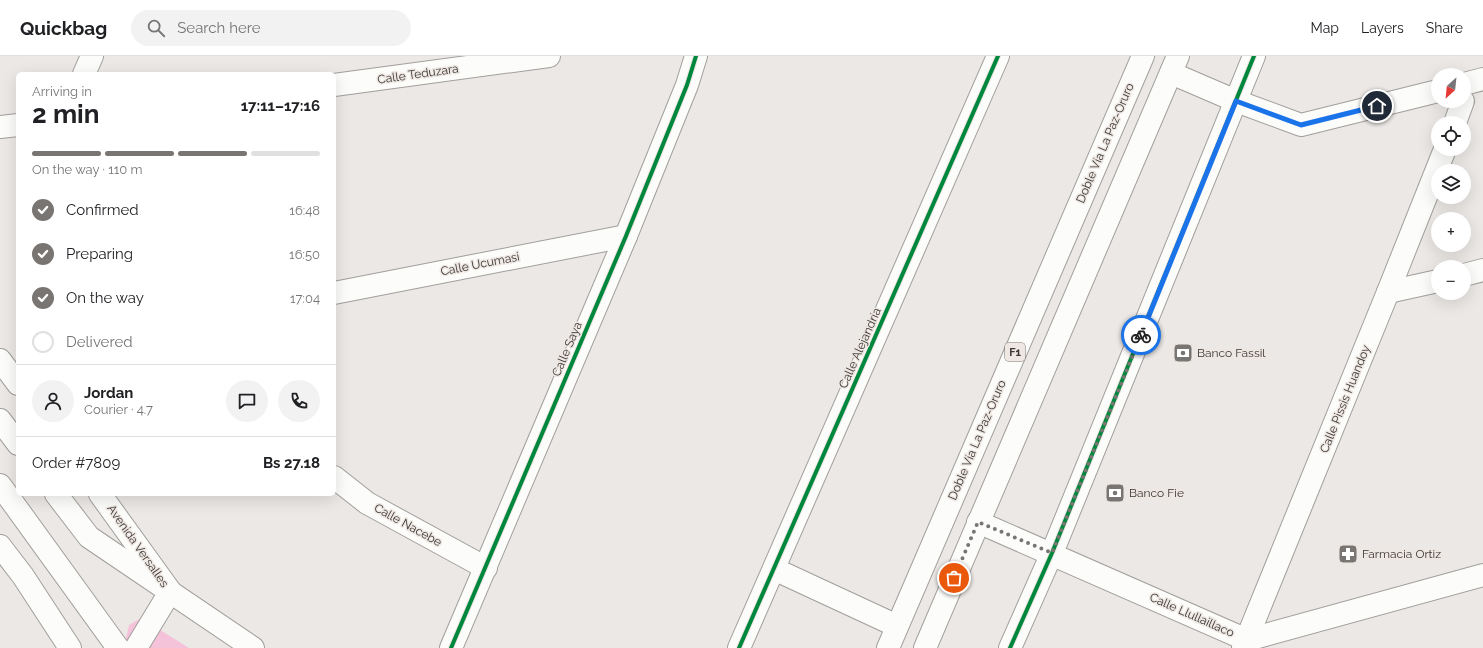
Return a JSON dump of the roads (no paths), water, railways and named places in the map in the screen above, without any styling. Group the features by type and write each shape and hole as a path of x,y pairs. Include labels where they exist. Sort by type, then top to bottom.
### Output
{"main road":[{"path":"85,72 92,56"},
{"name":"Calle Teduzara","path":"336,85 549,56"},
{"name":"Calle Saya","path":"451,648 626,236 687,85 696,56"},
{"name":"Calle Alejandría","path":"739,648 998,56"},
{"name":"Doble Vía La Paz-Oruro","path":"888,648 1143,56"},
{"path":"1010,648 1052,553 1254,56"},
{"path":"925,648 1175,65 1236,101 1301,125 1431,93"},
{"path":"0,127 16,126"},
{"name":"Calle Pissis Huandoy","path":"1245,644 1442,156"},
{"name":"Calle Ucumasi","path":"336,293 626,236"},
{"path":"1471,273 1483,270"},
{"path":"1388,292 1431,283"},
{"path":"0,360 16,381"},
{"path":"0,420 16,441"},
{"name":"Calle Nacebe","path":"336,479 367,503 486,568"},
{"path":"0,485 118,648"},
{"name":"Avenida Versalles","path":"58,496 89,537 170,592"},
{"name":"Avenida Versalles","path":"101,496 170,592"},
{"name":"Calle Llullaillaco","path":"978,522 1052,553 1245,644 1483,575"},
{"path":"0,546 23,576 70,648"},
{"path":"774,569 897,626"},
{"path":"136,648 170,592 253,648"}],"place":[{"name":"Banco Fassil","path":"1183,353"},
{"name":"Banco Fie","path":"1115,493"},
{"name":"Farmacia Ortiz","path":"1348,554"}]}
